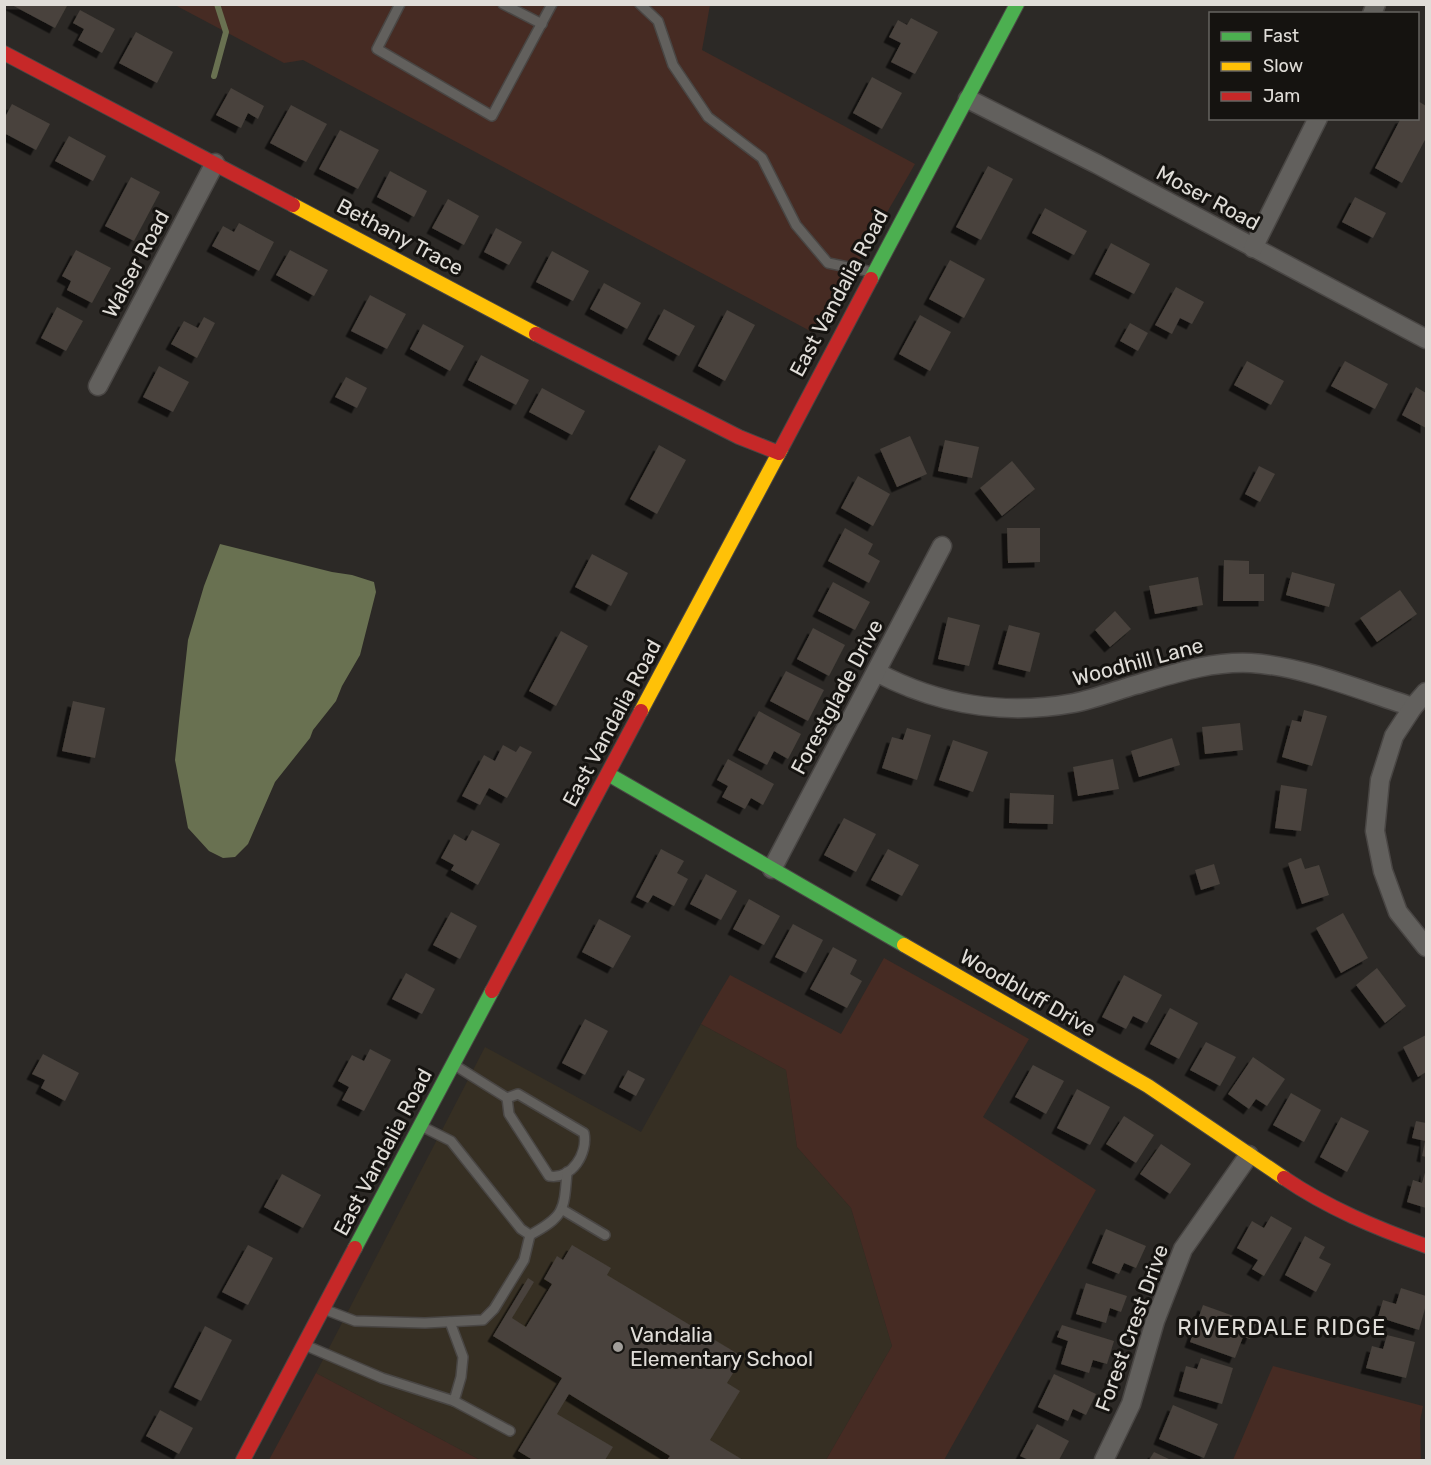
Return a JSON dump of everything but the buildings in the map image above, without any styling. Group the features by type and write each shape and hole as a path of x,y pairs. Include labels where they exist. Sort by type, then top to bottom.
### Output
{"street":[{"name":"East Vandalia Road","path":"243,1461 1017,4"},
{"name":"Bethany Trace","path":"4,53 543,337 739,437 779,453"},
{"name":"Moser Road","path":"968,99 1097,164 1426,339"},
{"path":"1253,248 1317,120"},
{"name":"Walser Road","path":"98,386 215,163"},
{"name":"Forestglade Drive","path":"772,869 942,546"},
{"name":"Woodhill Lane","path":"876,672 906,688 958,703 1021,710 1075,703 1202,666 1251,663 1306,673 1413,707"},
{"path":"1426,692 1394,736 1380,780 1375,831 1383,871 1398,912 1426,948"},
{"name":"Woodbluff Drive","path":"608,774 1148,1086 1308,1194 1370,1226 1426,1246"},
{"name":"Forest Crest Drive","path":"1104,1461 1131,1404 1155,1321 1183,1249 1249,1155"}],"lane":[{"path":"400,4 377,50 492,116 552,4"},
{"path":"503,4 542,24"},
{"path":"640,4 658,21 673,65 708,117 762,158 796,225 828,263 874,273"},
{"path":"454,1065 507,1098"},
{"path":"518,1094 584,1133 582,1154 577,1165 555,1177 549,1176 509,1114 507,1098 518,1094"},
{"path":"421,1126 451,1141 521,1229 530,1235"},
{"path":"323,1309 355,1321 425,1323 483,1320 494,1309 524,1260 530,1235 548,1225 563,1210 567,1172"},
{"path":"563,1210 604,1235"},
{"path":"450,1322 464,1358 454,1401"},
{"path":"304,1345 382,1378 454,1401 510,1431"}],"shaded area":[{"path":"175,5 710,5 702,50 915,164 838,297 812,332 303,60 284,63"},
{"path":"220,544 352,575 374,582 376,592 360,655 336,701 275,782 248,844 235,857 223,858 209,851 188,828 175,760 188,640 204,586"},
{"path":"884,958 1029,1039 983,1117 1096,1190 944,1460 826,1460 892,1346 851,1208 797,1147 786,1070 701,1024 730,975 841,1034"},
{"path":"701,1024 786,1070 797,1147 851,1208 892,1346 826,1460 480,1460 316,1373 485,1047 641,1132"},
{"path":"1273,1366 1423,1406 1420,1421 1421,1460 1233,1460"},
{"path":"316,1373 480,1460 269,1460"}],"waterway":[{"path":"214,76 226,32 217,4"}],"traffic: fast":[{"path":"871,279 1017,4"},
{"path":"608,774 904,945"},
{"path":"355,1248 492,991"}],"traffic: slow":[{"path":"293,205 536,334"},
{"path":"641,711 781,449"},
{"path":"904,945 1148,1086 1284,1178"}],"traffic: jam":[{"path":"4,53 293,205"},
{"path":"781,449 871,279"},
{"path":"536,334 739,437 779,453"},
{"path":"492,991 641,711"},
{"path":"1284,1178 1353,1217 1426,1246"},
{"path":"243,1460 355,1248"}],"place":[{"name":"Vandalia Elementary School","path":"618,1347"}],"district":[{"name":"RIVERDALE RIDGE","path":"1282,1327"}]}
